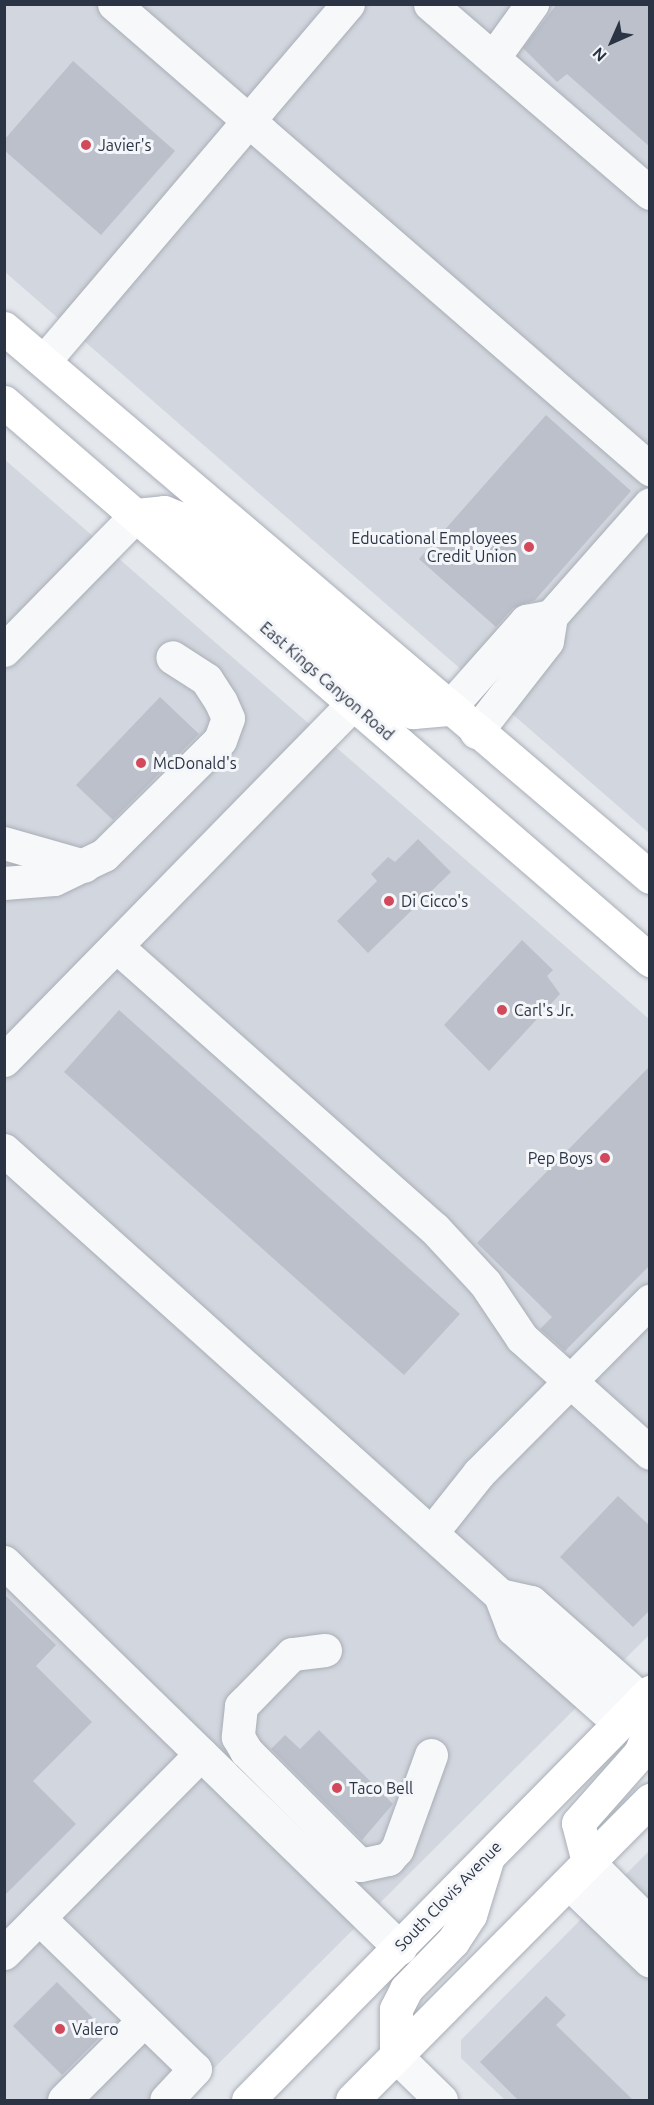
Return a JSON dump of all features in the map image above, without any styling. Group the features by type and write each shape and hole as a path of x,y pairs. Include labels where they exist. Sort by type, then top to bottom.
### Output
{"main road":[{"path":"4,328 476,732 650,877"},
{"name":"East Kings Canyon Road","path":"4,402 650,960"},
{"path":"136,515 164,512 179,518 413,712 448,708"},
{"path":"579,1873 578,1823 640,1753 648,1734 646,1696"},
{"name":"South Clovis Avenue","path":"248,2100 399,1948 489,1852 646,1696"},
{"path":"351,2100 650,1800"},
{"path":"396,2056 396,2009 406,1989 453,1941 470,1915 489,1852"}],"street":[{"path":"114,4 650,469"},
{"path":"44,361 348,4"},
{"path":"430,4 650,194"},
{"path":"493,58 532,4"},
{"path":"476,732 547,641 551,616 650,504"},
{"path":"4,650 136,515"},
{"path":"448,708 526,621 551,616"},
{"path":"4,883 54,879 84,866 133,830 220,740 228,718 221,702 206,679 172,657"},
{"path":"4,1060 353,703"},
{"path":"4,843 84,866"},
{"path":"116,946 434,1228 485,1283 522,1338 568,1383 650,1453"},
{"path":"4,1150 500,1595 513,1629 619,1723"},
{"path":"432,1532 478,1473 650,1301"},
{"path":"4,1562 399,1948"},
{"path":"500,1595 531,1602 646,1696"},
{"path":"325,1650 292,1654 241,1706 237,1731 246,1751 360,1865 388,1859 397,1849 431,1755"},
{"path":"4,1953 201,1754"},
{"path":"579,1873 648,1920"},
{"path":"579,1873 650,1961"},
{"path":"39,1917 195,2069 166,2100"},
{"path":"64,2100 144,2020"},
{"path":"396,2056 441,2100"}],"shaded area":[{"path":"5,5 649,5 649,833 5,272"},
{"path":"4,459 649,1019 649,1635 182,2100 5,2100"},
{"path":"649,1851 649,2100 505,2100 461,2058 461,2040"}],"building":[{"path":"557,4 650,4 650,147 567,74 557,82 523,48"},
{"name":"Javier's","path":"73,61 175,151 101,235 4,150 4,140"},
{"path":"546,415 631,491 535,600 513,608 496,627 419,559"},
{"name":"McDonald's","path":"160,697 199,734 113,820 76,785"},
{"name":"Di Cicco's","path":"418,839 451,872 368,953 337,921 377,881 371,874 388,857 395,862"},
{"name":"Carl's Jr.","path":"522,940 553,970 547,976 560,994 489,1071 444,1025"},
{"path":"119,1010 460,1314 404,1375 64,1072"},
{"name":"Pep Boys","path":"650,1066 650,1265 565,1351 540,1329 552,1317 477,1243"},
{"path":"618,1496 650,1526 650,1610 633,1627 560,1557"},
{"path":"4,1594 56,1645 36,1666 92,1722 33,1781 76,1824 4,1896"},
{"name":"Taco Bell","path":"319,1730 393,1804 362,1840 271,1749 285,1735 300,1749"},
{"name":"Valero","path":"57,1982 106,2031 62,2075 13,2026"},
{"path":"546,1996 566,2015 556,2025 633,2100 518,2100 480,2062"}],"place":[{"name":"Javier's","path":"86,145"},
{"name":"Educational Employees Credit Union","path":"529,547"},
{"name":"McDonald's","path":"141,763"},
{"name":"Di Cicco's","path":"389,901"},
{"name":"Carl's Jr.","path":"502,1010"},
{"name":"Pep Boys","path":"605,1158"},
{"name":"Taco Bell","path":"337,1788"},
{"name":"Valero","path":"60,2029"}]}
